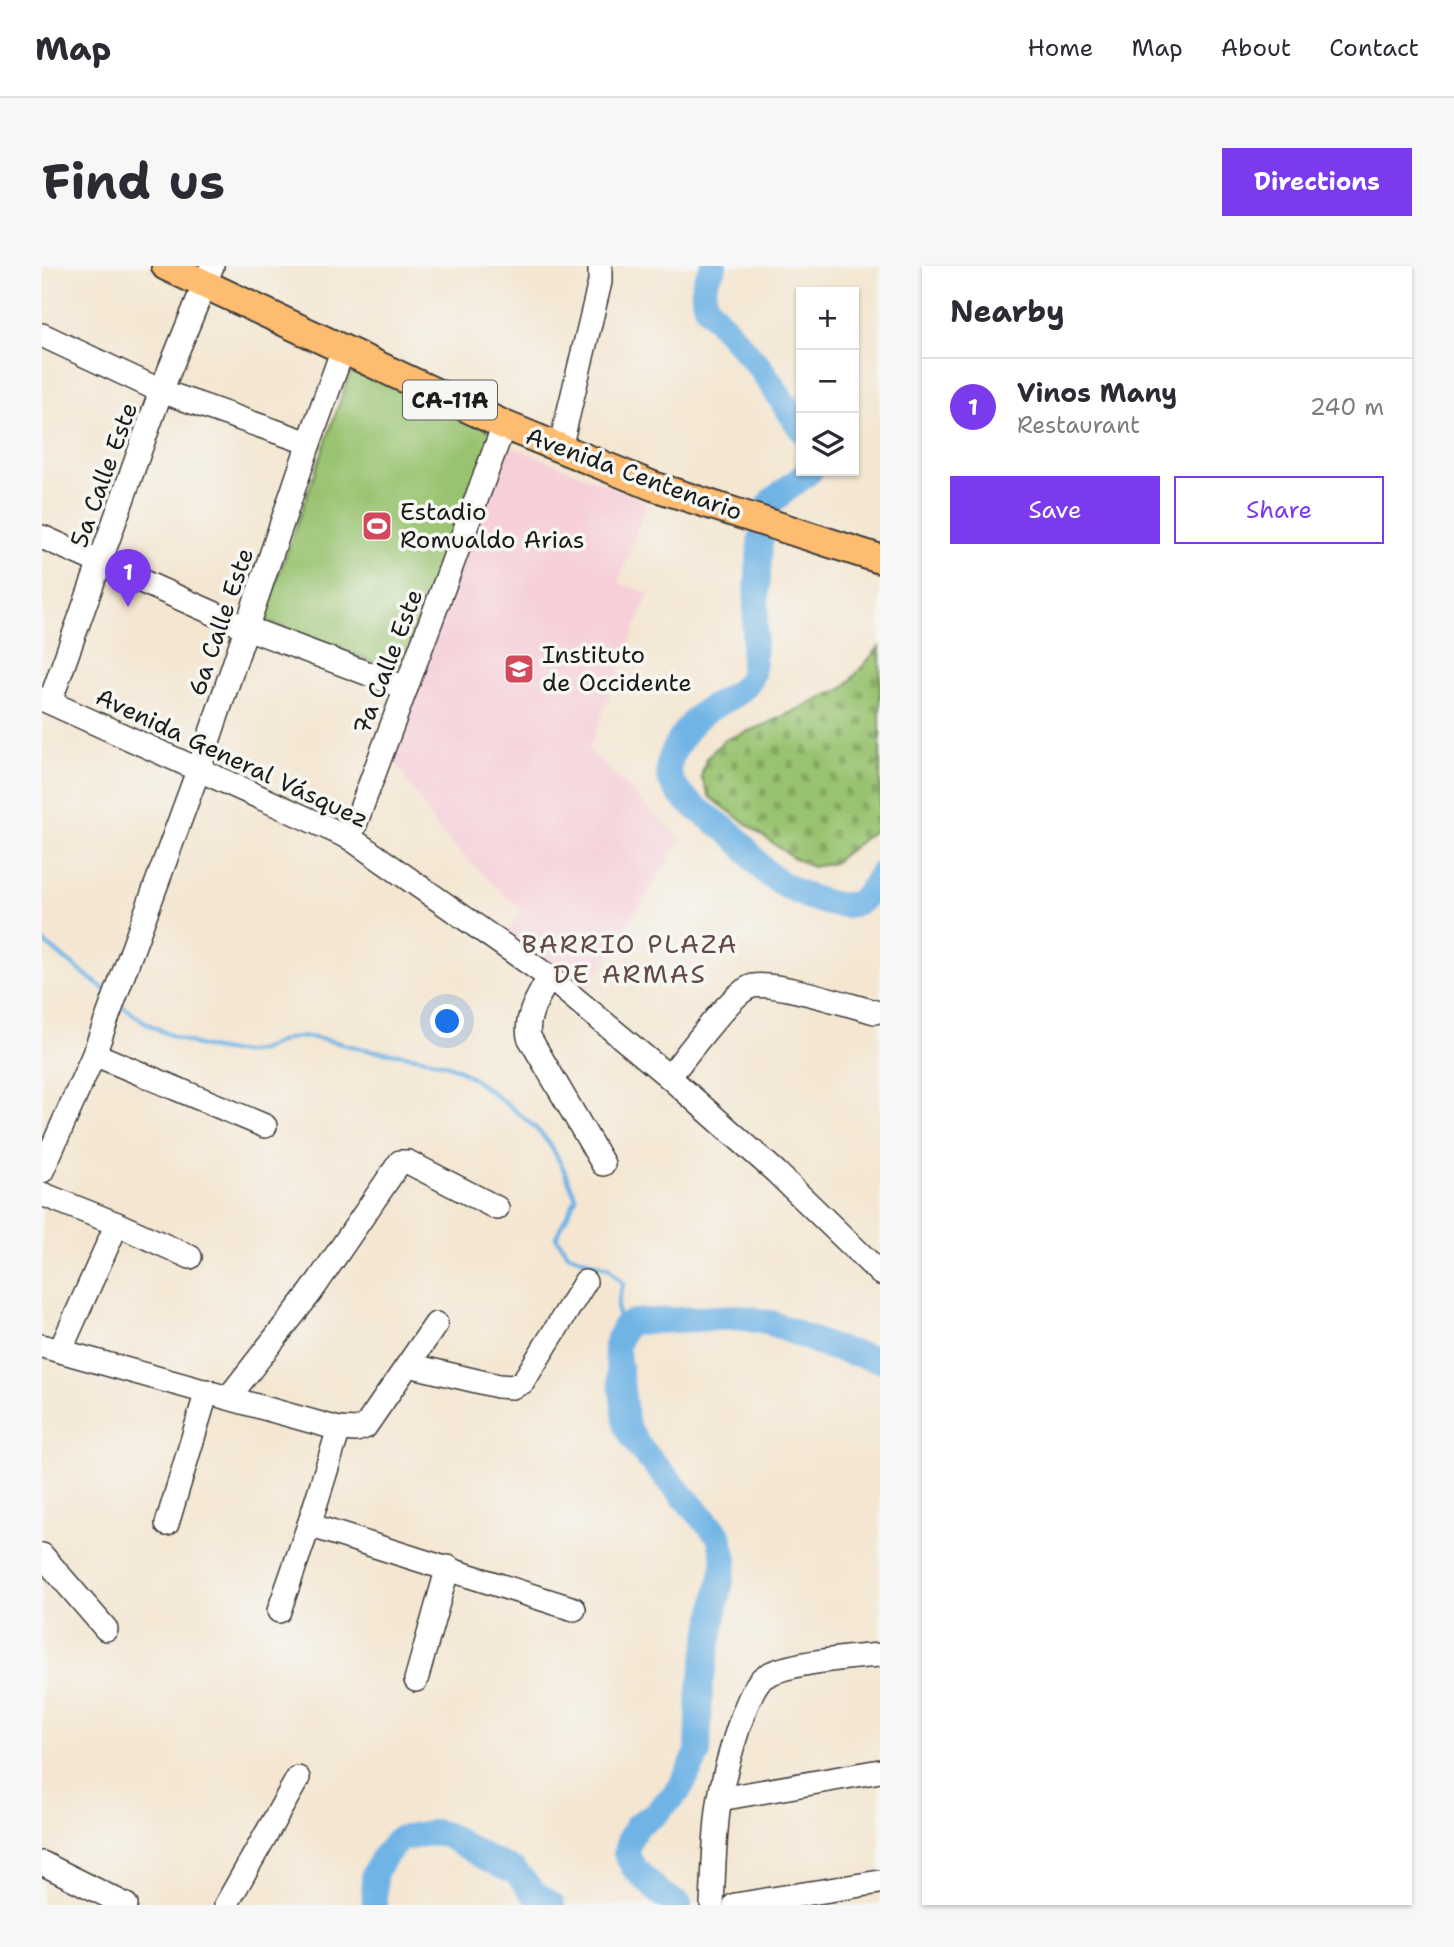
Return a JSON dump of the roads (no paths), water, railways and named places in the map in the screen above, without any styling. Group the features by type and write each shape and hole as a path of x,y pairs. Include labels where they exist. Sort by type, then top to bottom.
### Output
{"main road":[{"name":"Avenida Centenario","path":"166,266 208,275 343,349 504,425 560,448 653,486 880,559"}],"street":[{"path":"560,448 600,282 600,266"},
{"name":"5a Calle Este","path":"46,701 100,564 161,391 208,275"},
{"path":"42,335 161,391 309,443"},
{"name":"6a Calle Este","path":"42,1171 94,1054 115,999 198,771 343,349"},
{"name":"7a Calle Este","path":"350,838 504,425"},
{"path":"42,537 247,628 406,688"},
{"name":"Avenida General Vásquez","path":"46,701 350,838 549,977 669,1077 776,1172 880,1273"},
{"path":"549,977 530,1013 527,1027 529,1037 603,1164"},
{"path":"669,1077 728,1004 751,986 773,986 875,1012"},
{"path":"94,1054 265,1126"},
{"path":"167,1524 218,1394 311,1292 400,1162 408,1162 497,1208"},
{"path":"42,1194 190,1257"},
{"path":"117,1224 51,1349 339,1429 356,1430 365,1427 436,1324"},
{"path":"409,1365 498,1386 512,1387 523,1382 585,1282"},
{"path":"279,1611 339,1429"},
{"path":"309,1525 574,1609"},
{"path":"42,1555 106,1629"},
{"path":"416,1679 448,1567"},
{"path":"717,1903 720,1800 747,1702 761,1678 778,1671 839,1659 880,1655"},
{"path":"720,1800 880,1771"},
{"path":"226,1905 298,1778"},
{"path":"42,1863 125,1905"},
{"path":"735,1905 880,1882"}],"waterway":[{"path":"714,266 704,285 706,306 761,369 796,422"},
{"path":"804,476 769,506 760,543 752,674 743,688 699,716 690,726 673,753 669,766 670,777 675,787 693,806 735,837 767,873 809,897 835,904 856,903 867,895 880,875"},
{"path":"42,941 108,992"},
{"path":"119,1003 165,1032 183,1040 221,1050 256,1051 288,1039 310,1037 446,1064 464,1073 528,1121 554,1151 576,1198 556,1237 568,1254 609,1268 623,1284 618,1301 618,1317 624,1327"},
{"path":"679,1905 660,1893 634,1868 626,1853 637,1825 655,1814 679,1790 698,1753 700,1687 725,1560 719,1536 639,1447 627,1427 616,1346 624,1327 633,1322 738,1317 771,1323 830,1347 880,1360"},
{"path":"375,1905 374,1875 381,1860 399,1839 435,1832 446,1835 515,1871 534,1893 552,1905"}],"place":[{"name":"Estadio Romualdo Arias","path":"377,526"},
{"name":"Vinos Many","path":"128,607"},
{"name":"Instituto de Occidente","path":"519,669"}],"district":[{"name":"BARRIO PLAZA DE ARMAS","path":"630,958"}]}
